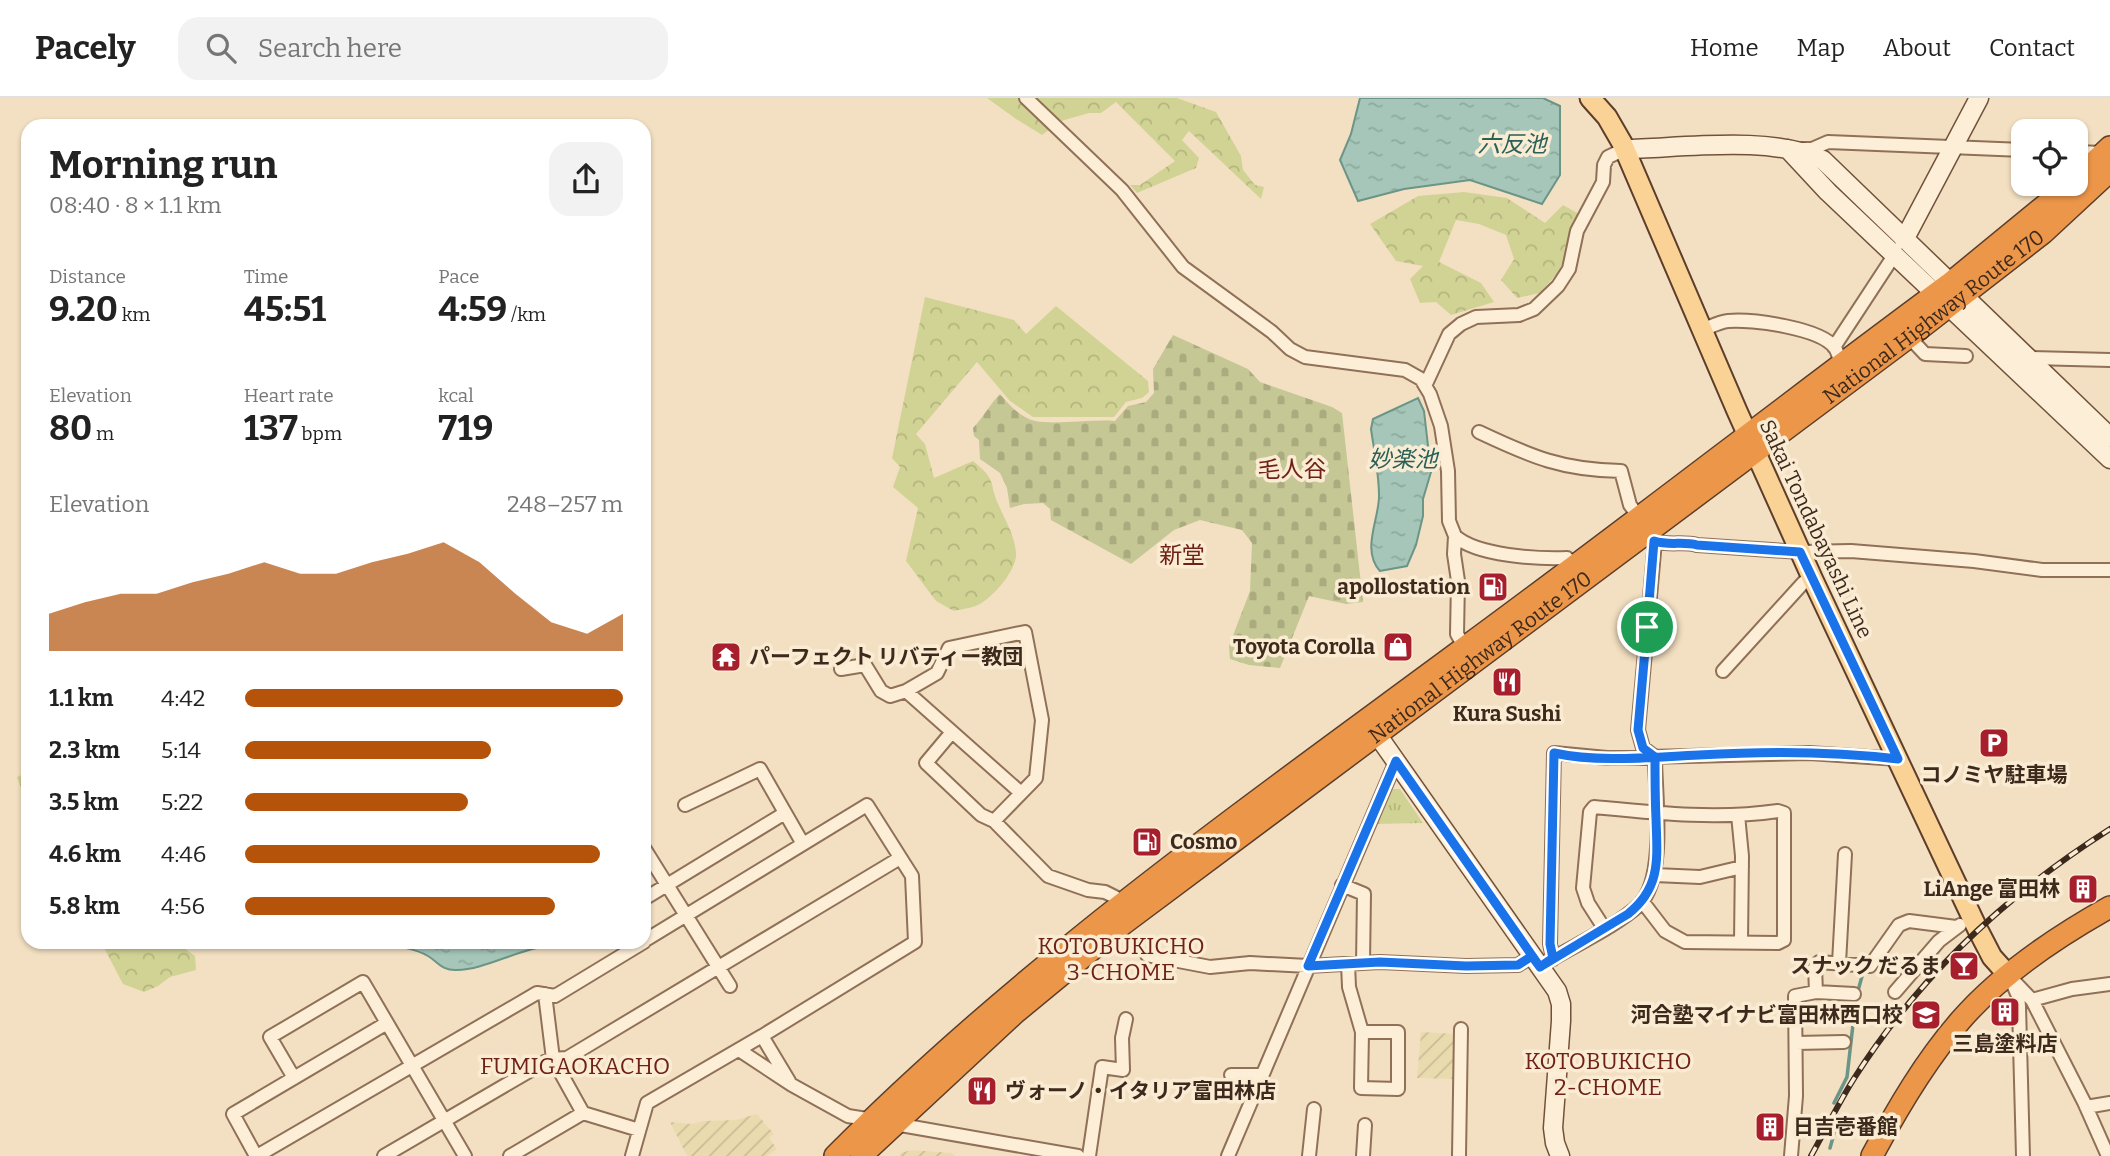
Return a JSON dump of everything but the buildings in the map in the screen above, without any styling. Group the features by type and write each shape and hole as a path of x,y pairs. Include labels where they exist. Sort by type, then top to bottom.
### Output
{"highway":[{"path":"2088,170 2108,156"},
{"name":"National Highway Route 170","path":"1372,727 1465,648 1648,529 1751,443 1837,356 1949,295 2043,233 2108,156"},
{"name":"National Highway Route 170","path":"1751,443 1909,337 1949,295 2057,196"},
{"name":"National Highway Route 170","path":"835,1156 996,1007 1578,573"},
{"path":"1872,1156 1937,1049 1962,1019 2009,976 2061,937 2110,907"},
{"name":"National Highway Route 170","path":"861,1156 1126,912"}],"main road":[{"name":"Sakai Tondabayashi Line","path":"1590,98 1611,123 1625,149 1751,443 1898,759 1965,923 2009,976"}],"street":[{"path":"1026,98 1122,190 1183,267 1272,332 1290,349 1305,357 1405,370 1421,379 1441,426 1448,471 1449,521 1455,536 1457,634 1465,648"},
{"path":"1702,330 1724,322 1752,320 1819,337 1837,356 1900,247 1979,98"},
{"path":"1425,386 1449,334 1461,324 1476,317 1519,315 1540,304 1558,286 1569,269 1577,231 1603,182 1604,165 1608,157 1625,149 1752,145 1812,149 1828,142 2011,149"},
{"path":"1788,149 1823,160 1900,247 2110,459"},
{"path":"2088,154 2108,156"},
{"path":"1949,295 2028,358 2110,437"},
{"path":"1909,337 1925,354 1966,356"},
{"path":"2028,358 2110,360"},
{"path":"1479,432 1549,463 1621,471 1630,505 1648,529 1668,544 1689,542 1697,545 1800,552 1850,551 1973,561 2042,570 2110,570"},
{"path":"1648,529 1638,730 1643,748 1655,757"},
{"path":"1455,536 1465,545 1536,559 1567,558 1578,573"},
{"path":"1723,671 1804,582 1813,580"},
{"path":"841,669 865,665 881,691 890,696 906,691 937,673 949,648 1025,632 1042,720 1036,778 994,821"},
{"path":"906,691 1021,793"},
{"path":"1372,727 1542,960 1557,991 1561,1004 1553,1128 1560,1156"},
{"path":"953,732 926,763 981,815 994,821 1048,876 1088,890 1105,892 1115,897 1126,912"},
{"path":"1542,960 1550,944 1554,753 1606,758 1752,752 1898,759"},
{"path":"1147,955 1210,967 1363,963 1518,965 1542,960 1628,914 1642,901 1655,875 1655,757"},
{"path":"1228,1156 1396,761"},
{"path":"685,804 760,769 803,845"},
{"path":"632,1156 647,1103 915,942 912,876 867,805 651,937"},
{"path":"1604,928 1588,904 1583,888 1590,812 1594,807 1692,816 1778,811 1784,813 1784,940 1778,943 1693,943 1678,939 1665,931 1642,901"},
{"path":"651,895 785,813"},
{"path":"1738,815 1742,867 1741,942"},
{"path":"1839,963 1845,854"},
{"path":"384,1156 553,1059 566,1058 900,858"},
{"path":"651,859 730,986"},
{"path":"1655,875 1700,877 1742,867"},
{"path":"1342,886 1364,894 1363,963"},
{"path":"1816,992 1815,967 1819,962 1867,966 1899,925 1909,921 1965,923"},
{"path":"1895,992 1939,941 1965,923"},
{"path":"387,1023 233,1114 257,1156 537,993 555,996 631,949"},
{"path":"1348,964 1349,987 1362,1032 1361,1088 1398,1089 1398,1032 1362,1032"},
{"path":"2009,976 2032,1000 2108,1156"},
{"path":"2009,976 2018,996 2019,1006 2023,1156"},
{"path":"294,1078 270,1037 363,982 465,1156"},
{"path":"2032,1000 2072,989 2110,984"},
{"path":"1791,1156 1796,1096 1795,996 1816,992 1854,994"},
{"path":"545,994 553,1059 583,1113 639,1130"},
{"path":"1090,1156 1102,1067 1123,1070 1122,1038 1126,1018"},
{"path":"1460,1156 1461,1029"},
{"path":"762,1036 792,1084"},
{"path":"1796,1042 1844,1042"},
{"path":"738,1050 848,1116 1078,1156"},
{"path":"1231,1075 1262,1075"},
{"path":"2086,1107 2110,1103"},
{"path":"1309,1156 1314,1109"},
{"path":"510,1156 583,1113"},
{"path":"1363,1156 1365,1125"}],"shaded area":[{"path":"1421,1032 1456,1034 1454,1079 1417,1078"},
{"path":"757,1114 774,1134 769,1138 777,1149 767,1156 687,1156 670,1122 691,1124 735,1120"},
{"path":"912,1150 952,1153 954,1156 900,1156 900,1153"}],"green space":[{"path":"987,98 1177,98 1216,112 1241,156 1243,170 1255,185 1264,187 1261,199 1189,131 1182,140 1199,158 1196,168 1137,193 1130,185 1140,185 1175,161 1116,102 1101,113 1089,113 1061,121 1042,135"},
{"path":"1464,192 1507,198 1545,223 1563,205 1579,214 1561,269 1540,293 1517,298 1501,280 1514,259 1506,235 1479,224 1456,220 1439,262 1481,283 1494,302 1451,315 1436,302 1420,303 1410,279 1423,266 1396,261 1370,224 1418,196"},
{"path":"925,297 1014,320 1026,334 1056,306 1148,381 1149,392 1142,398 1126,402 1114,417 1033,417 1010,401 977,362 916,434 925,444 934,478 973,461 986,473 1015,546 1016,559 998,589 980,604 954,611 936,601 906,561 918,508 893,487 900,467 892,458"},
{"path":"1173,335 1248,369 1260,382 1342,413 1363,602 1346,604 1309,596 1280,668 1249,665 1230,659 1229,646 1250,591 1252,543 1242,530 1200,520 1174,530 1131,564 1051,520 1050,509 1043,503 1010,508 1007,488 1000,473 980,459 979,440 974,436 973,428 1000,394 1020,414 1035,421 1115,421 1128,406 1146,402 1154,393 1153,369"},
{"path":"1400,789 1423,823 1374,824 1388,791"},
{"path":"105,949 185,949 195,956 196,970 170,977 144,992 123,984"}],"water":[{"name":"六反池","path":"1360,98 1543,98 1560,106 1560,175 1542,204 1470,180 1404,189 1358,201 1340,160 1351,134"},
{"name":"妙楽池","path":"1418,398 1424,411 1431,472 1423,499 1423,516 1416,545 1407,566 1380,571 1372,554 1371,544 1379,496 1371,429 1373,419"},
{"path":"409,949 534,949 476,967 457,970 444,968 428,956"}],"waterway":[{"path":"1834,1103 1847,1077 1856,998 1864,969"},
{"path":"1830,1148 1839,1116"}],"railway":[{"path":"1811,1156 1849,1086 1880,1040 1938,971 1969,939 2037,880 2110,829"}],"place":[{"name":"apollostation","path":"1493,587"},
{"name":"Toyota Corolla","path":"1398,647"},
{"name":"パーフェクト リバティー教団","path":"726,657"},
{"name":"Kura Sushi","path":"1507,682"},
{"name":"コノミヤ駐車場","path":"1994,743"},
{"name":"Cosmo","path":"1147,842"},
{"name":"LiAnge 富田林","path":"2083,889"},
{"name":"スナック だるま","path":"1964,966"},
{"name":"三島塗料店","path":"2005,1012"},
{"name":"河合塾マイナビ富田林西口校","path":"1926,1015"},
{"name":"ヴォーノ・イタリア富田林店","path":"982,1091"},
{"name":"日吉壱番館","path":"1770,1127"}],"district":[{"name":"毛人谷","path":"1292,469"},
{"name":"新堂","path":"1182,555"},
{"name":"KOTOBUKICHO 3-CHOME","path":"1121,959"},
{"name":"FUMIGAOKACHO","path":"575,1066"},
{"name":"KOTOBUKICHO 2-CHOME","path":"1608,1074"}],"route":[{"path":"1647,627 1638,730 1643,748 1655,757 1657,865 1650,888 1638,906 1540,967 1532,956 1518,965 1466,966 1380,962 1308,966 1396,761 1540,967 1553,958 1550,944 1554,753 1606,758 1655,757 1752,752 1898,759 1800,552 1654,541 1647,627"}]}
